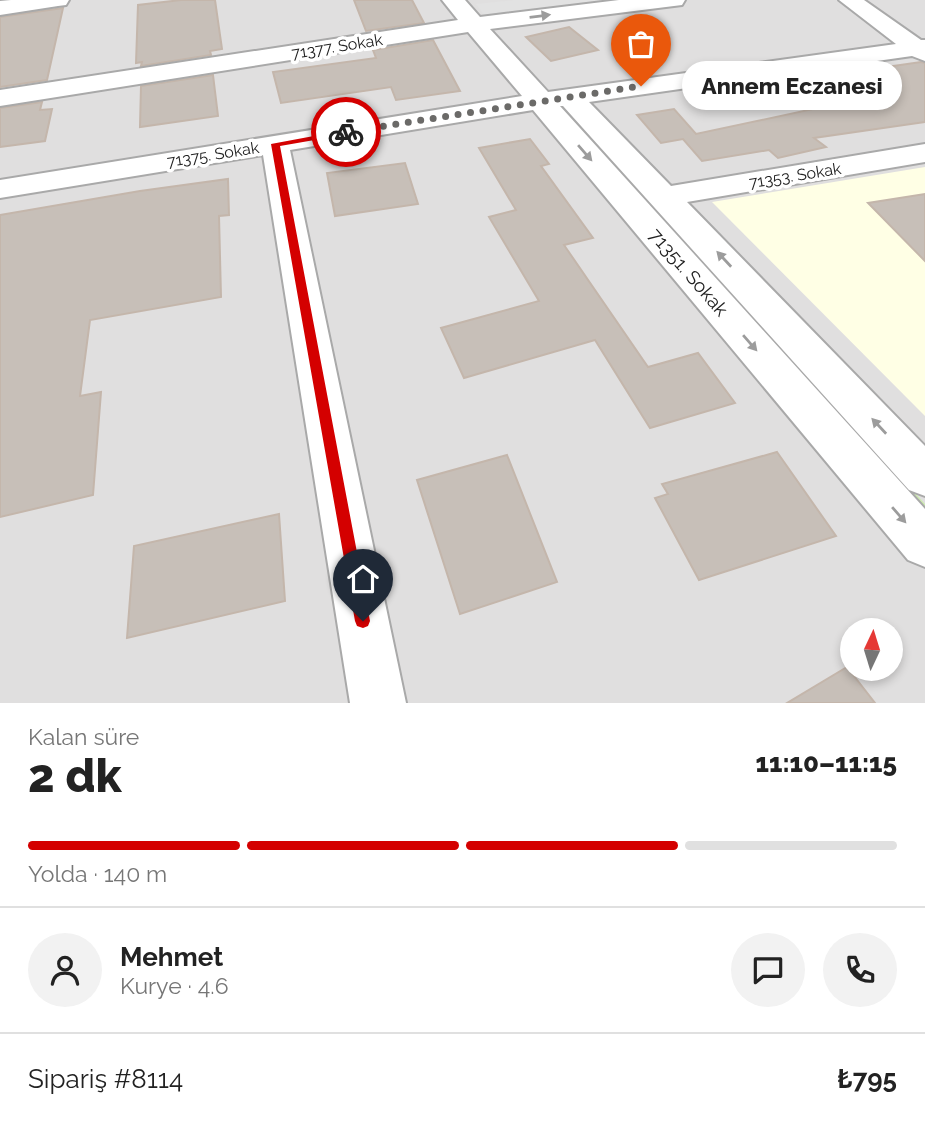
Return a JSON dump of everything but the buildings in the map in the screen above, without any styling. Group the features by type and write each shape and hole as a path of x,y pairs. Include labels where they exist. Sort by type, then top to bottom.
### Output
{"street":[{"path":"0,8 58,0"},
{"path":"454,1 484,0"},
{"name":"71377. Sokak","path":"0,98 496,21 674,0"},
{"path":"850,0 922,49"},
{"name":"71351. Sokak","path":"454,1 472,26 665,196 925,476"},
{"name":"71375. Sokak","path":"0,189 555,99 922,49"},
{"name":"71351. Sokak","path":"555,99 925,544"},
{"path":"275,144 378,703"},
{"name":"71353. Sokak","path":"665,196 925,153"}],"shaded area":[{"path":"0,0 925,0 925,703 0,703"},
{"path":"516,0 647,0 487,19 476,4"},
{"path":"925,167 925,416 712,202"}],"green space":[{"path":"557,105 564,105 925,504 925,517"}],"way so far":[{"path":"346,132 641,86"}],"place":[{"name":"Annem Eczanesi","path":"641,86"}],"route":[{"path":"346,132 275,144 363,621"}]}
